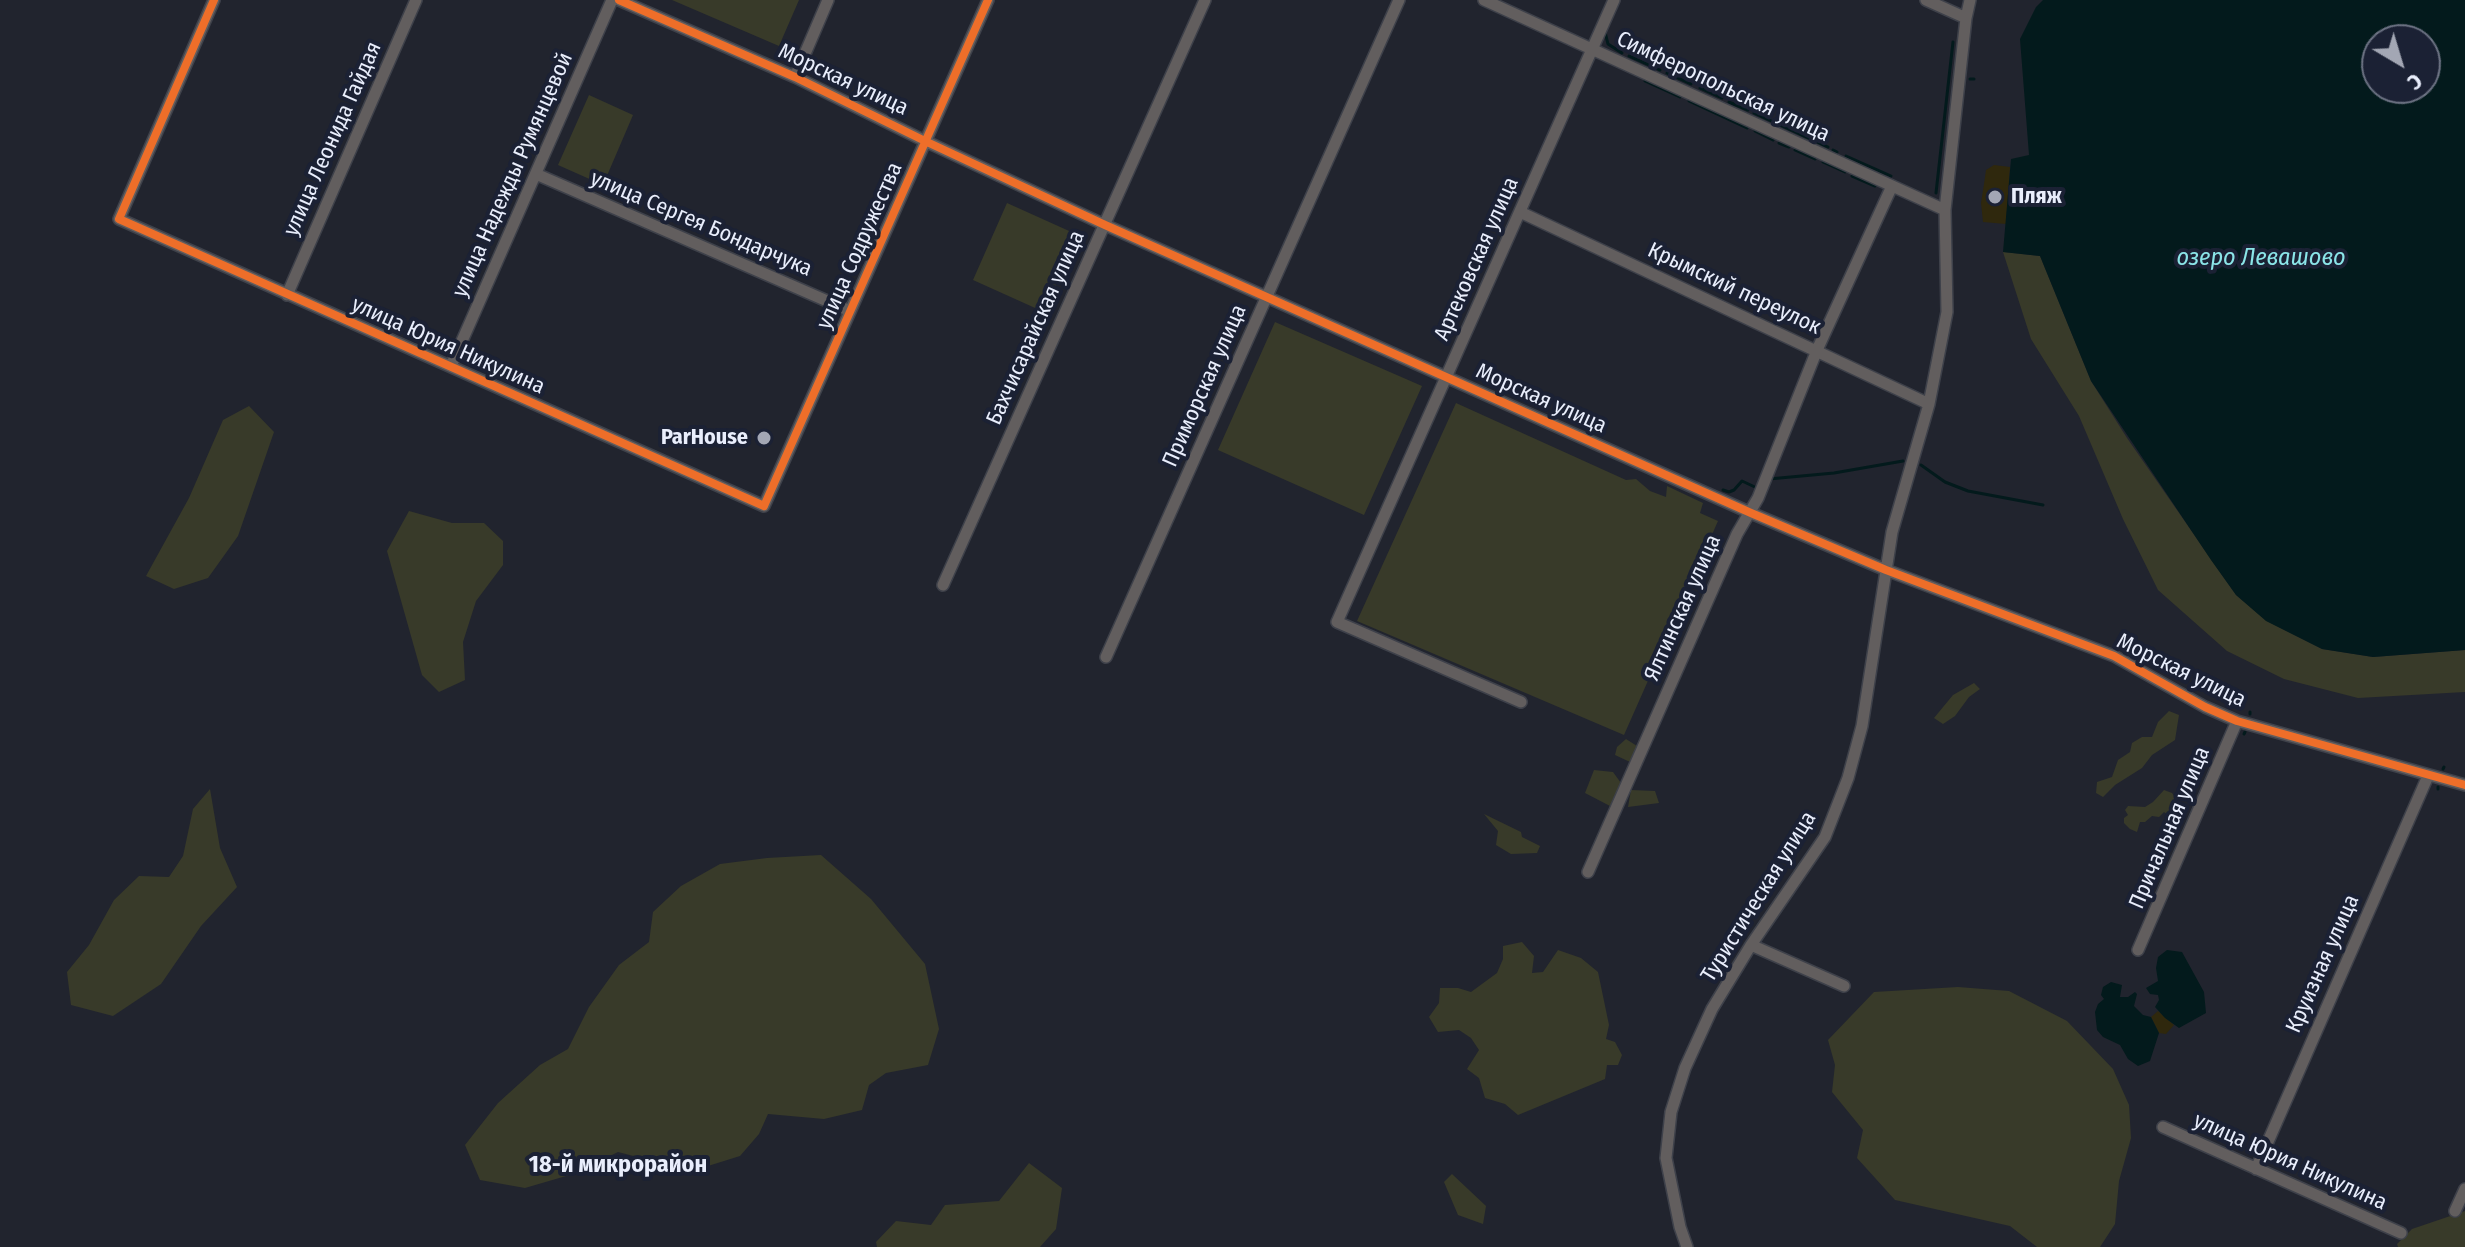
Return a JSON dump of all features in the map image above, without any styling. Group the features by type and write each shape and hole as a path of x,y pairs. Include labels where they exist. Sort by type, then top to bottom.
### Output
{"street":[{"name":"улица Юрия Никулина","path":"214,0 119,219 764,506"},
{"name":"улица Леонида Гайдая","path":"287,295 416,0"},
{"name":"улица Надежды Румянцевой","path":"451,366 612,0"},
{"name":"Морская улица","path":"619,0 795,77 1105,225 1751,513 1886,570 2114,656 2205,707 2237,721 2465,785"},
{"path":"795,77 828,0"},
{"name":"улица Содружества","path":"764,506 988,0"},
{"name":"Бахчисарайская улица","path":"943,585 1205,0"},
{"name":"Приморская улица","path":"1106,657 1399,0"},
{"name":"Симферопольская улица","path":"1484,0 1945,210"},
{"name":"Артековская улица","path":"1521,702 1337,622 1614,0"},
{"path":"1926,0 1966,18"},
{"name":"Туристическая улица","path":"1687,1247 1669,1175 1667,1137 1671,1112 1685,1068 1712,1009 1751,945 1825,837 1835,814 1864,716 1892,532 1929,404 1947,312 1945,210 1970,0"},
{"name":"улица Сергея Бондарчука","path":"536,174 850,311"},
{"name":"Ялтинская улица","path":"1588,872 1737,534 1751,513 1817,350 1892,186"},
{"name":"Крымский переулок","path":"1520,212 1929,404"},
{"name":"Причальная улица","path":"2138,950 2237,721"},
{"name":"Круизная улица","path":"2256,1169 2428,776"},
{"path":"1751,945 1844,986"},
{"name":"улица Юрия Никулина","path":"2163,1127 2401,1233"},
{"path":"2455,1211 2465,1189"}],"shaded area":[{"path":"672,0 799,0 779,46"},
{"path":"589,95 633,115 603,185 558,165"},
{"path":"1007,203 1078,235 1044,312 973,280"},
{"path":"2003,252 2040,256 2091,381 2236,595 2267,621 2322,649 2373,657 2465,650 2465,692 2358,698 2284,679 2227,651 2158,590 2123,519 2079,416 2031,339"},
{"path":"1275,322 1422,386 1364,515 1218,450"},
{"path":"1456,403 1626,480 1636,479 1650,491 1666,497 1667,486 1703,503 1700,513 1718,521 1696,571 1707,576 1703,580 1693,579 1624,735 1357,621"},
{"path":"249,406 274,432 238,536 208,578 174,589 146,576 189,498 223,420"},
{"path":"409,511 452,523 484,523 503,541 503,565 476,601 463,642 465,680 439,692 422,675 387,551"},
{"path":"1974,683 1980,689 1969,697 1955,716 1943,724 1934,718 1953,695"},
{"path":"2169,711 2179,715 2175,740 2152,755 2142,768 2115,785 2103,797 2096,793 2097,782 2112,777 2118,760 2130,752 2132,743 2142,737 2152,737 2158,722"},
{"path":"1626,739 1637,746 1630,762 1615,755 1617,747"},
{"path":"1594,770 1613,772 1621,783 1610,806 1585,793"},
{"path":"210,789 220,848 237,887 201,926 161,984 113,1016 71,1005 67,972 89,945 114,900 139,876 169,877 183,856 193,809"},
{"path":"1631,790 1655,791 1659,803 1628,807"},
{"path":"2164,790 2172,793 2178,802 2181,819 2175,821 2164,812 2159,817 2152,816 2140,822 2137,832 2124,823 2128,806 2145,807"},
{"path":"1484,814 1521,832 1522,837 1540,846 1537,853 1511,854 1496,845 1498,831"},
{"path":"821,855 871,899 925,964 939,1029 928,1065 886,1073 869,1085 862,1110 824,1119 768,1114 759,1134 740,1156 692,1171 618,1152 573,1174 525,1188 480,1180 465,1145 498,1103 540,1065 568,1049 589,1007 619,965 649,942 653,912 681,886 720,864"},
{"path":"1522,942 1534,956 1532,973 1543,972 1558,950 1581,958 1598,972 1609,1025 1606,1039 1615,1042 1622,1055 1618,1065 1607,1065 1605,1079 1518,1115 1505,1104 1485,1098 1479,1078 1467,1069 1479,1050 1471,1038 1459,1030 1438,1032 1429,1017 1439,1003 1440,988 1471,992 1497,973 1503,959 1503,946"},
{"path":"1958,987 2009,991 2067,1021 2113,1069 2129,1105 2131,1138 2119,1181 2115,1224 2100,1247 2037,1247 2010,1226 1895,1200 1857,1158 1863,1130 1832,1092 1835,1065 1828,1040 1874,992"},
{"path":"1029,1163 1062,1188 1056,1229 1040,1247 877,1247 876,1242 896,1221 931,1225 945,1205 999,1201"},
{"path":"1452,1174 1486,1206 1483,1224 1458,1215 1444,1182"},
{"path":"2465,1211 2465,1247 2398,1247 2397,1244 2412,1229"}],"sand":[{"name":"Пляж","path":"1994,165 2010,167 2006,224 1983,222 1981,203 1986,170"},
{"path":"2158,1011 2174,1025 2166,1034 2159,1033 2151,1017"}],"water":[{"name":"озеро Левашово","path":"2043,0 2465,0 2465,650 2373,657 2322,649 2266,621 2236,595 2091,381 2040,256 2003,252 2011,159 2029,155 2020,39 2036,7"},
{"path":"2167,950 2182,952 2204,992 2206,1013 2179,1028 2155,1007 2158,995 2150,994 2146,988 2158,981 2158,957"},
{"path":"2111,982 2122,985 2120,997 2137,994 2134,1006 2143,1015 2151,1017 2159,1033 2150,1061 2138,1066 2128,1059 2120,1045 2103,1037 2097,1030 2095,1012 2104,999 2101,995 2103,987"}],"waterway":[{"path":"1605,32 1608,44 1622,53"},
{"path":"1936,193 1953,42"},
{"path":"1629,56 1660,70"},
{"path":"1667,73 1691,84"},
{"path":"1645,81 1680,97"},
{"path":"1700,88 1722,98"},
{"path":"1689,101 1747,128"},
{"path":"1729,102 1748,110"},
{"path":"1754,113 1828,147"},
{"path":"1755,131 1773,140"},
{"path":"1779,143 1789,147"},
{"path":"1795,150 1815,159"},
{"path":"1833,150 1837,152"},
{"path":"1846,156 1891,176"},
{"path":"1823,162 1845,172"},
{"path":"1852,176 1875,186"},
{"path":"1769,479 1834,473 1903,461"},
{"path":"1921,465 1945,482 1968,491 2043,505"},
{"path":"1723,490 1734,490 1742,481 1757,488"}],"cycle path":[{"path":"214,0 119,219 764,506 988,0"},
{"path":"619,0 795,77 1105,225 1751,513 1886,570 2114,656 2205,707 2237,721 2465,785"}],"place":[{"name":"Пляж","path":"1995,197"},
{"name":"ParHouse","path":"764,438"}],"district":[{"name":"18-й микрорайон","path":"618,1165"}]}
